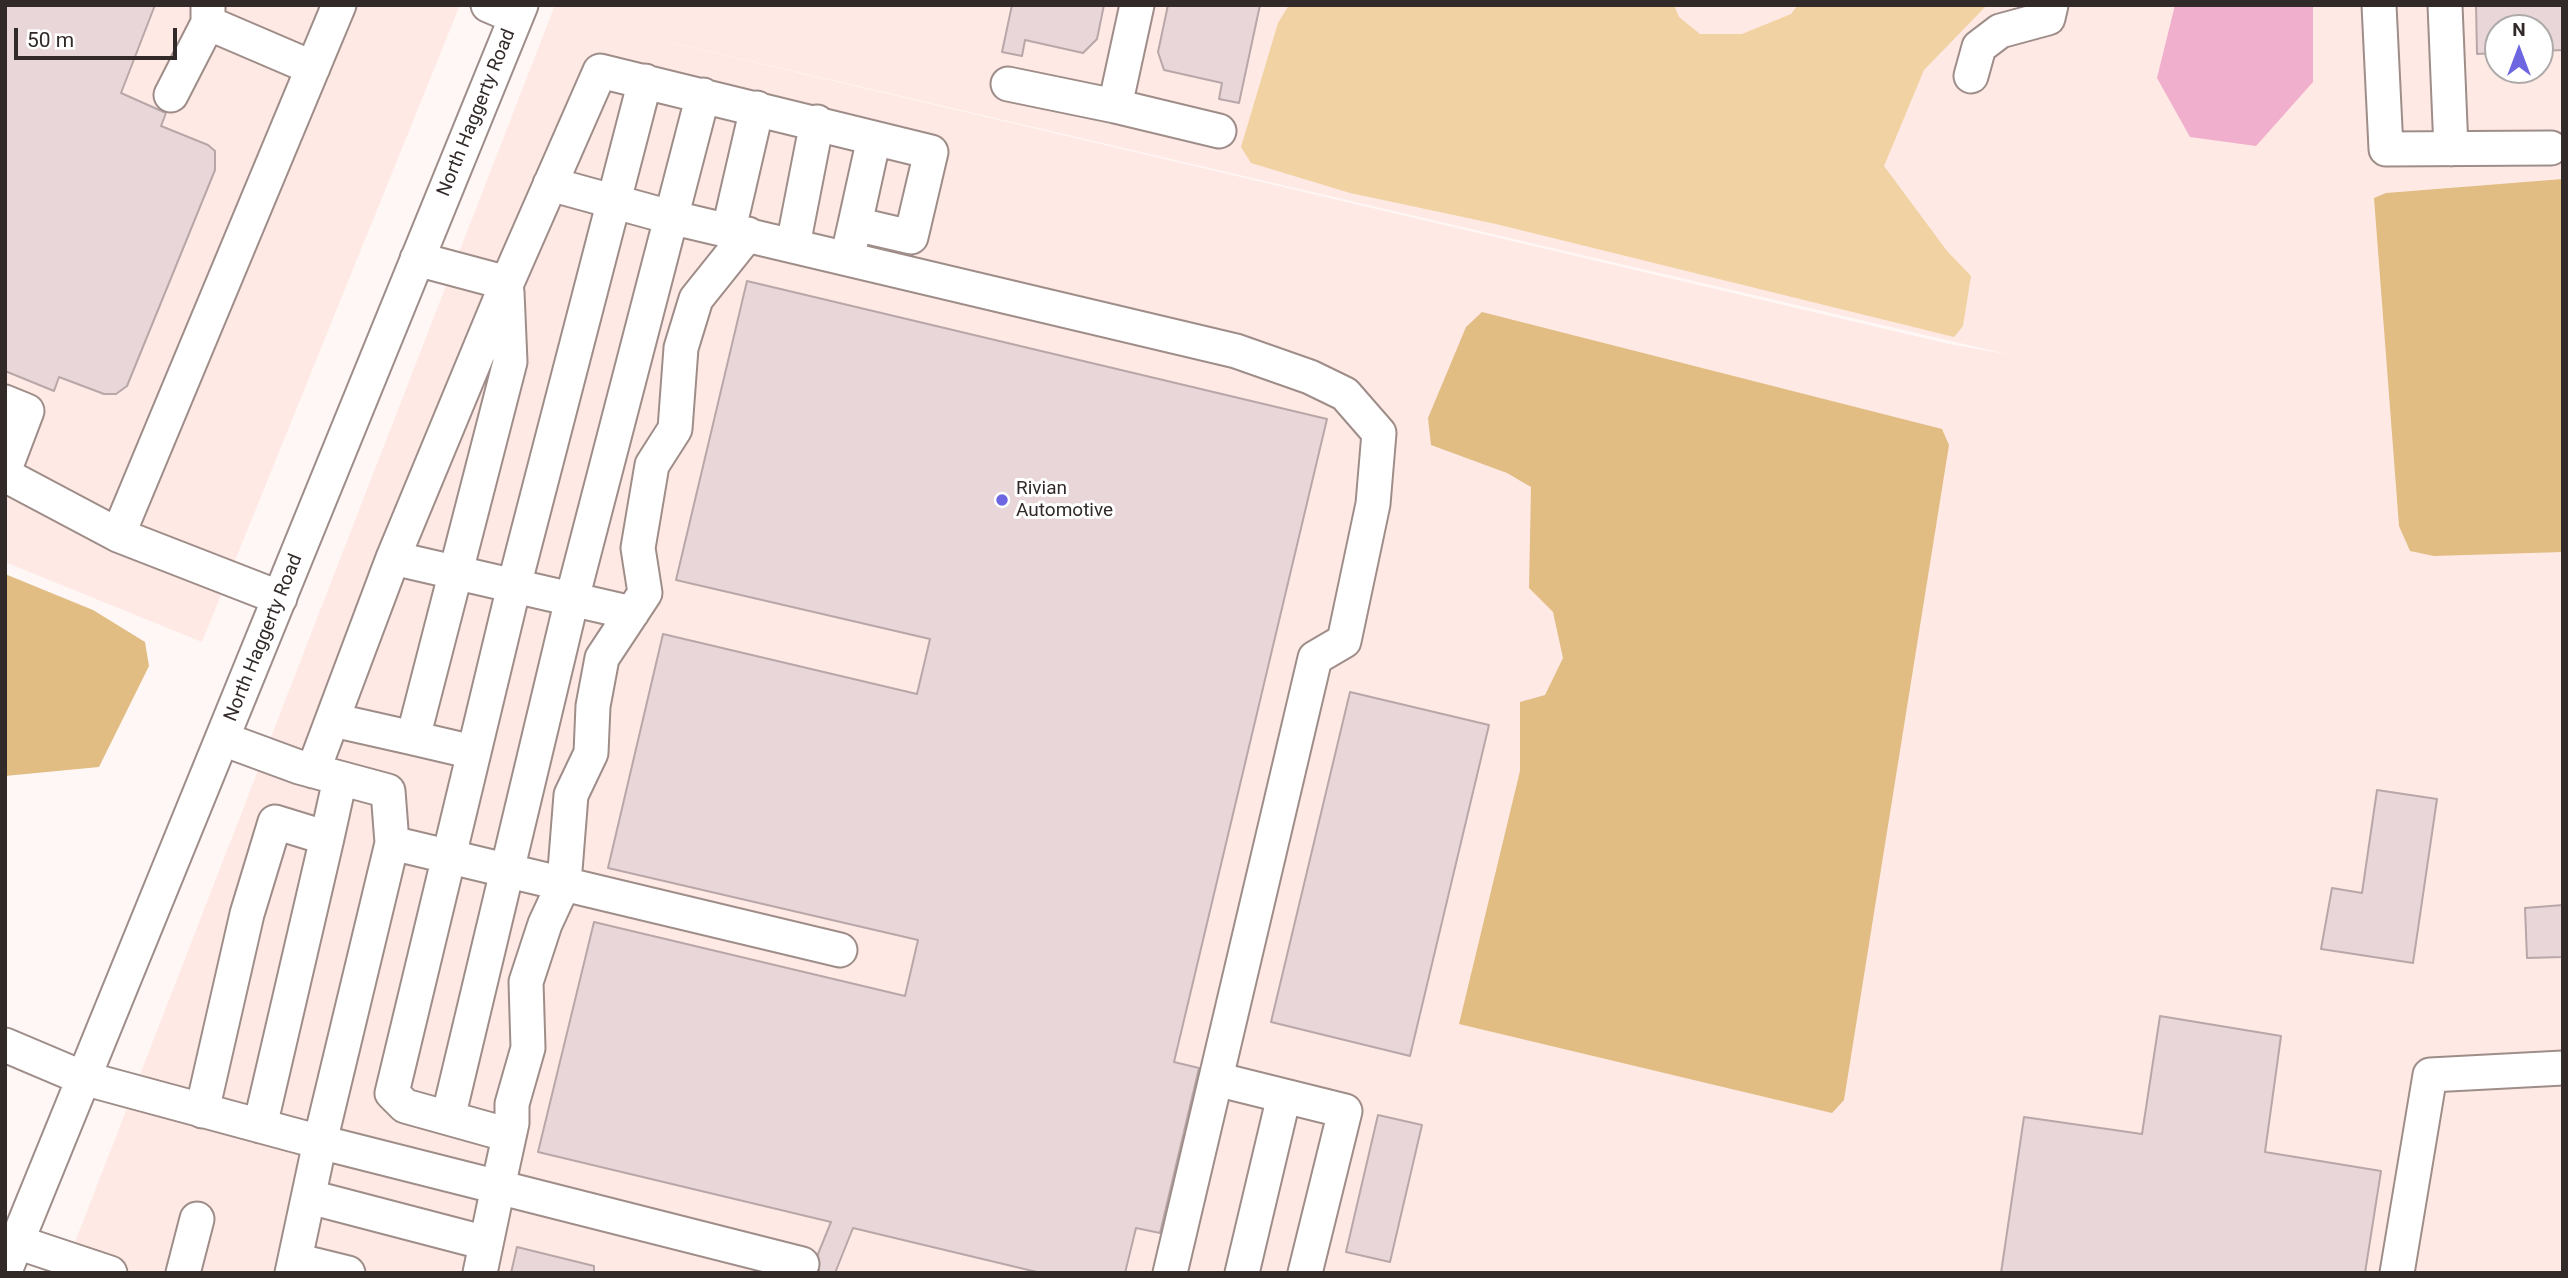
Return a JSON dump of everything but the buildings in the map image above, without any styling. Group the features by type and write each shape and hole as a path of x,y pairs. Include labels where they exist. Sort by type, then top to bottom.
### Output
{"street":[{"path":"118,535 338,5"},
{"path":"1115,106 1137,5"},
{"path":"1971,76 1979,47 2000,31 2048,18 2051,5"},
{"path":"2379,5 2386,149 2551,148"},
{"path":"2445,5 2451,149"},
{"name":"North Haggerty Road","path":"11,1256 417,258 508,9"},
{"path":"171,95 208,14 313,68"},
{"path":"260,1126 327,838 327,775 332,720 393,558 507,283 600,71 931,152 911,237 855,224"},
{"path":"509,1135 405,1106 392,1094 514,586 645,81"},
{"path":"1008,84 1219,131"},
{"path":"448,1118 572,599 703,95"},
{"path":"310,1198 483,1258 509,1135 512,1104 528,1048 526,982 545,924 564,883 571,795 591,753 593,706 602,658 645,593 638,548 652,465 675,429 681,348 696,299 739,232 757,108"},
{"path":"793,246 817,122"},
{"path":"847,259 874,138"},
{"path":"550,184 670,217 1236,351 1310,377 1345,394 1379,433 1373,504 1344,640 1315,658 1170,1273"},
{"path":"417,258 507,283"},
{"path":"413,738 510,362 507,283"},
{"path":"5,402 27,411 5,469"},
{"path":"5,475 118,535 280,598"},
{"path":"393,558 632,613"},
{"path":"332,720 473,752"},
{"path":"223,739 327,775 388,791 391,843 320,1142 294,1266 348,1273"},
{"path":"202,1111 247,914 275,822 327,838"},
{"path":"391,843 840,950"},
{"path":"5,1045 83,1078 202,1111 802,1264"},
{"path":"2398,1273 2430,1075 2563,1068"},
{"path":"1216,1079 1345,1111 1306,1273"},
{"path":"1242,1273 1284,1096"},
{"path":"183,1273 197,1219"},
{"path":"11,1256 94,1270"}],"shaded area":[{"path":"5,5 460,5 202,642 5,562"},
{"path":"555,5 2563,5 2563,1273 63,1273","holes":["562,17 2011,355 1949,344"]},
{"path":"1289,5 1674,5 1679,17 1700,34 1742,34 1791,14 1798,5 1987,5 1924,70 1884,166 1947,251 1971,276 1963,326 1954,337 1496,224 1350,193 1251,163 1241,147 1278,23"},
{"path":"2175,5 2313,5 2313,82 2256,146 2190,137 2157,78"},
{"path":"2563,179 2563,552 2434,556 2410,551 2399,526 2374,198 2386,193"},
{"path":"1482,312 1942,429 1949,445 1844,1100 1832,1113 1459,1024 1520,771 1520,702 1545,695 1563,658 1553,612 1529,588 1531,487 1507,473 1431,445 1428,418 1466,327"},
{"path":"5,574 93,610 145,642 149,666 99,767 5,776"}],"place":[{"name":"Rivian Automotive","path":"1002,500"}]}
